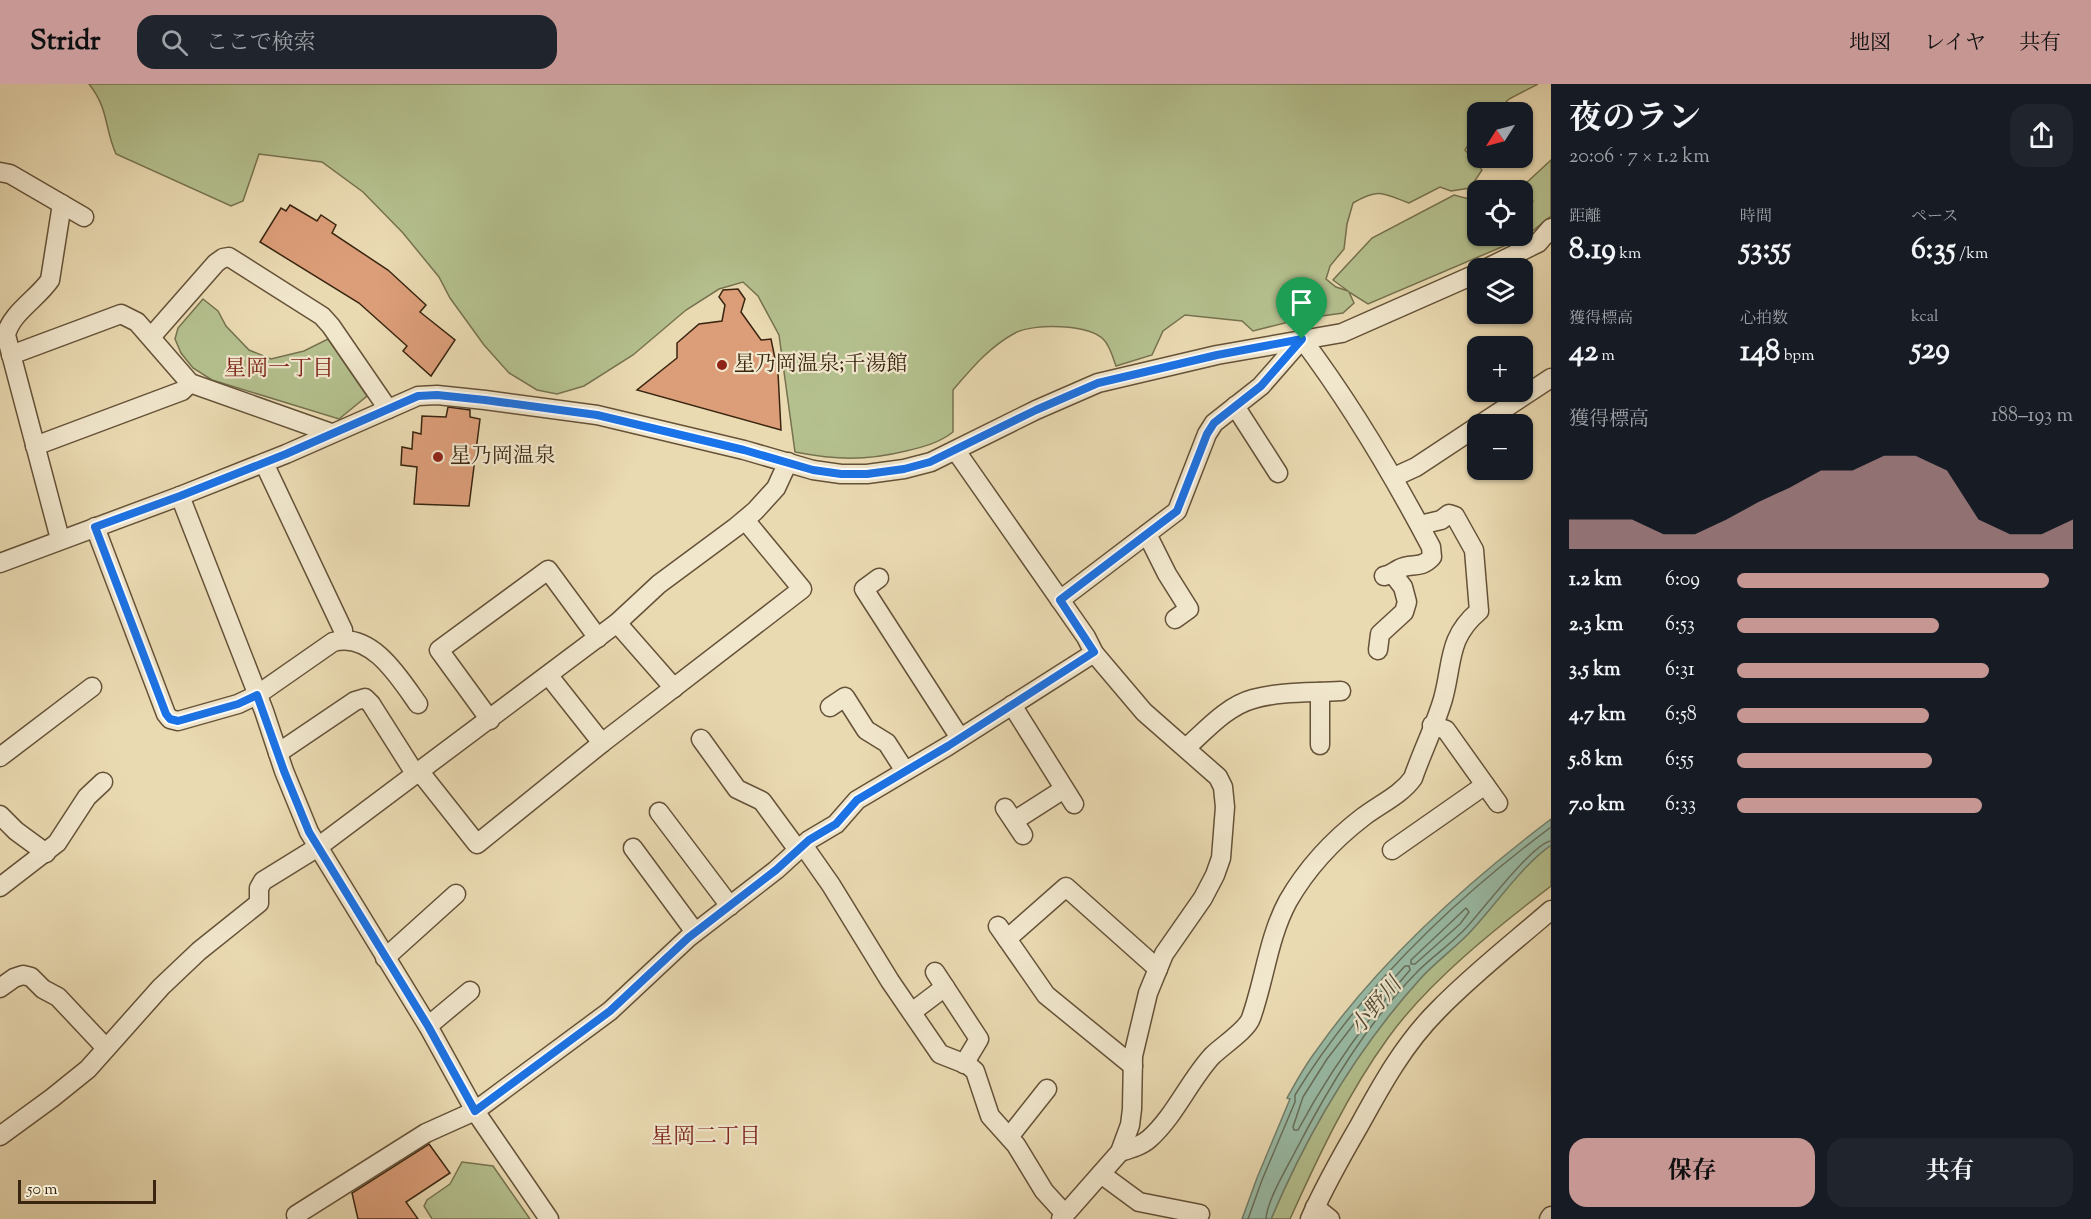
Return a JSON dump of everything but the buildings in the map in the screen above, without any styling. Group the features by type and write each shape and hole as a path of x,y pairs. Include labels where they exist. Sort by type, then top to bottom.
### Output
{"street":[{"path":"0,172 10,174 84,217"},
{"path":"60,539 6,335 8,324 44,289 50,280 62,204"},
{"path":"1507,258 1538,243 1551,228"},
{"path":"151,337 216,263 229,257 322,316 388,409"},
{"path":"0,563 264,463 418,396 507,403 597,415 813,470 841,474 867,474 904,469 930,462 1036,410 1098,383 1217,355 1342,333 1467,278"},
{"path":"11,355 121,314 137,322 190,383 331,433"},
{"path":"1060,600 1177,511 1207,434 1214,423 1261,386 1302,339"},
{"path":"1302,339 1346,400 1394,477 1431,547 1432,556 1421,566 1398,570 1389,575 1403,587 1407,602 1404,612 1377,636"},
{"path":"1496,414 1551,378"},
{"path":"35,446 182,391 190,383"},
{"path":"1234,406 1278,473"},
{"path":"1394,477 1416,466 1467,433"},
{"path":"701,740 737,789 762,801 831,885 940,1054 975,1071 990,1116 1016,1145 1063,1217 1120,1152 1130,1125 1133,1066 1148,993 1164,954 1203,898 1221,858 1225,807 1223,787 1218,777 1144,712 1094,652 956,451"},
{"path":"0,1136 74,1080 161,987 199,951 259,903 259,888 263,881 318,848 617,623 659,584 745,520 777,488 788,462"},
{"path":"264,463 343,630 343,639"},
{"path":"180,496 309,832 428,1026 475,1111 549,1219"},
{"path":"1120,1152 1147,1142 1159,1130 1212,1057 1250,1021 1276,927 1288,900 1316,861 1332,842 1407,787 1413,778 1442,700 1458,634 1466,622 1479,611 1474,550 1455,516 1449,514 1441,520 1420,525"},
{"path":"278,753 355,700 365,698 418,773 477,844 602,743 802,589 745,520"},
{"path":"95,527 166,714 170,719 178,721 238,704 257,695 333,642 343,639 379,655 392,666 418,704"},
{"path":"1147,534 1167,574 1189,609 1175,619"},
{"path":"490,720 439,650 548,570 598,638"},
{"path":"879,578 864,589 918,657 960,738"},
{"path":"617,623 674,688"},
{"path":"296,1215 426,1133 475,1111 610,1011 695,932 730,906 800,847 836,824 857,800 960,738 1094,652"},
{"path":"549,676 602,743"},
{"path":"0,757 92,687"},
{"path":"1186,748 1240,697 1251,699 1277,694 1341,691"},
{"path":"1316,739 1320,692"},
{"path":"830,707 845,697 866,730 887,743 905,771"},
{"path":"1012,705 1069,797 1014,821"},
{"path":"1432,725 1446,730 1498,803"},
{"path":"0,887 57,843 87,797 103,782"},
{"path":"1404,847 1485,785"},
{"path":"661,811 730,906"},
{"path":"0,814 16,831 46,853"},
{"path":"633,848 695,932"},
{"path":"1133,1066 1046,995 1003,933 1066,887 1158,969"},
{"path":"386,958 456,894"},
{"path":"1330,1219 1313,1213 1330,1174 1376,1094 1410,1042 1457,992 1551,910"},
{"path":"1,984 23,975 31,977 43,989 58,997 106,1048"},
{"path":"912,1012 940,979 979,1039 964,1064"},
{"path":"428,1026 470,991"},
{"path":"1009,1137 1047,1089"},
{"path":"1101,1174 1139,1202 1165,1213 1200,1214"}],"shaded area":[{"path":"89,84 1538,84 1506,102 1467,102 1467,147 1465,150 1467,168 1482,170 1475,180 1467,180 1467,188 1451,191 1440,187 1409,203 1375,194 1353,203 1347,224 1344,249 1330,266 1326,279 1336,287 1348,291 1333,280 1372,238 1454,195 1467,198 1467,246 1504,246 1476,258 1467,258 1467,262 1368,304 1349,292 1354,303 1343,313 1300,319 1253,331 1242,321 1185,315 1163,331 1152,355 1116,366 1104,340 1087,331 1061,327 1023,330 1015,333 989,352 953,390 953,432 925,446 864,458 824,457 795,452 779,335 758,296 743,282 719,289 686,310 633,355 584,386 557,394 537,390 509,373 484,345 450,298 439,277 403,233 363,192 322,162 259,154 243,201 231,206 116,154 103,110"},
{"path":"1551,160 1551,216 1533,231 1533,180 1529,180"},
{"path":"203,299 218,311 226,326 249,350 271,359 304,351 328,339 367,396 339,419 212,380 193,368 181,353 175,339 178,328"},
{"path":"1551,845 1551,886 1464,957 1404,1017 1373,1059 1347,1103 1290,1219 1271,1219 1301,1155 1335,1093 1375,1034 1420,979 1470,932 1529,863"},
{"path":"462,1162 493,1166 530,1219 432,1219 424,1206 427,1200 450,1184"}],"water":[{"name":"小野川","path":"1551,819 1551,845 1519,874 1470,932 1420,979 1354,1063 1301,1155 1271,1219 1242,1219 1290,1099 1287,1098 1308,1062 1341,1018 1367,986 1424,926 1486,870"}],"place":[{"name":"星乃岡温泉;千湯館","path":"722,365"},
{"name":"星乃岡温泉","path":"438,457"}],"district":[{"name":"星岡一丁目","path":"279,370"},
{"name":"星岡二丁目","path":"706,1138"}],"route":[{"path":"1302,339 1261,386 1214,423 1207,434 1177,511 1060,600 1094,652 948,746 857,800 836,824 809,840 776,870 688,938 610,1011 475,1111 428,1026 309,832 257,695 238,704 178,721 170,719 166,714 95,527 286,454 418,396 437,395 485,400 597,415 744,450 813,470 841,474 867,474 904,469 930,462 1036,410 1098,383 1217,355 1302,339"}]}
